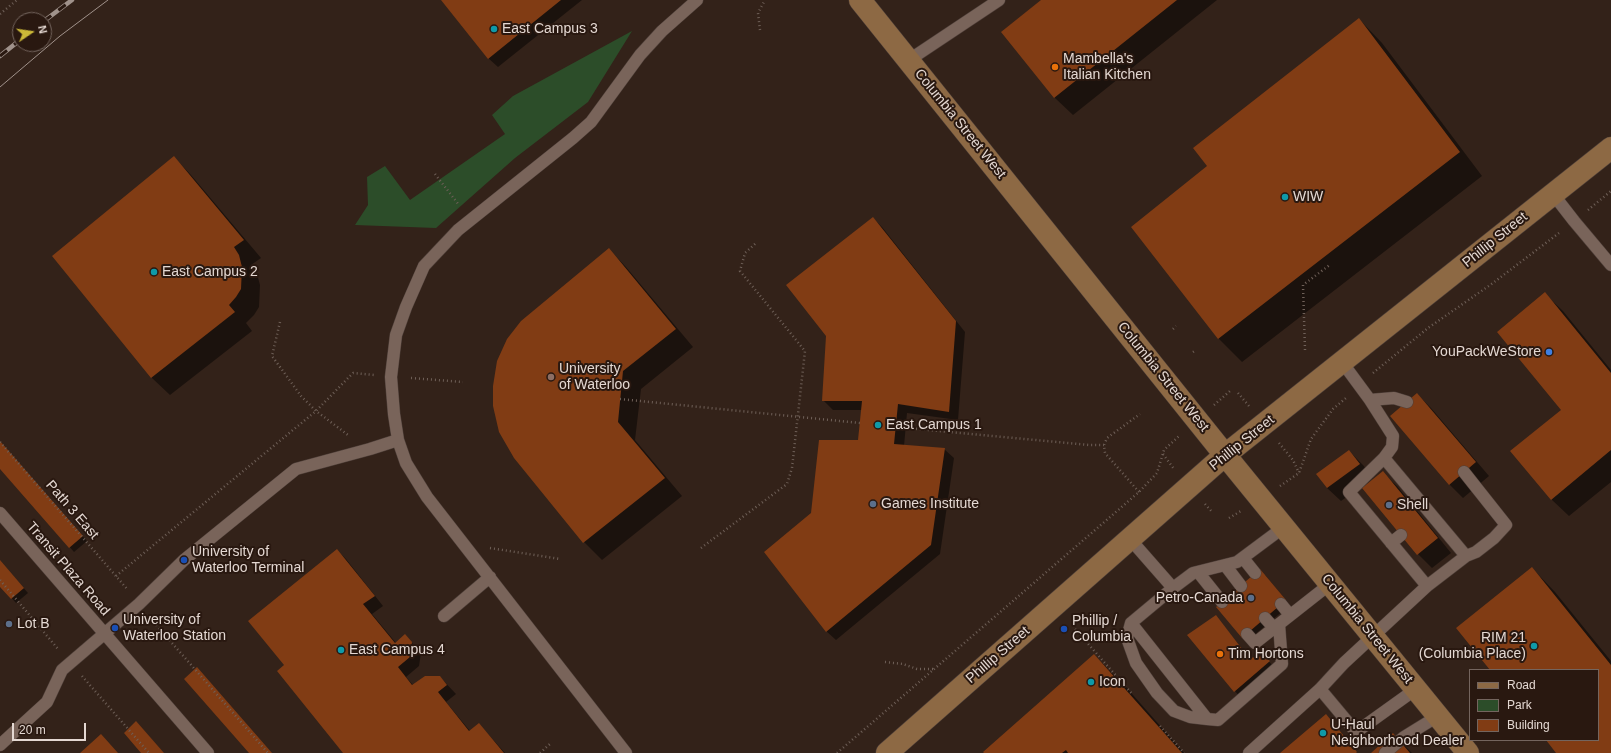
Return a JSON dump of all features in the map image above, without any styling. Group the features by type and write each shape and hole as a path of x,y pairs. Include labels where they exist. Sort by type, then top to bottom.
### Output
{"main road":[{"name":"Columbia Street West","path":"860,0 1225,455 1468,753"},
{"name":"Phillip Street","path":"886,753 1225,455 1611,148"}],"lane":[{"path":"626,753 427,497 406,463 398,440 391,377 396,334 424,266 458,230 591,122 640,55 662,31 697,0"},
{"path":"909,60 999,0"},
{"path":"1553,194 1611,265"},
{"path":"1342,362 1370,400 1393,436 1392,447 1384,458 1349,492 1427,586"},
{"path":"1370,400 1394,398 1407,402"},
{"path":"0,745 47,702 62,670 139,604 184,560 296,469 398,440"},
{"path":"1384,458 1403,488 1425,514 1466,556"},
{"path":"1249,753 1427,586 1466,556 1494,538 1506,525 1464,472"},
{"path":"1370,517 1379,508"},
{"name":"Transit Plaza Road","path":"0,513 208,753"},
{"path":"1265,618 1277,626 1282,664 1218,720 1190,717 1174,711 1157,693 1136,663 1128,638 1131,623 1193,573 1236,562 1284,527"},
{"path":"1392,543 1401,535"},
{"path":"1130,539 1173,588"},
{"path":"1243,558 1256,573"},
{"path":"1224,565 1241,586"},
{"path":"1198,572 1222,602"},
{"path":"444,616 490,577"},
{"path":"1247,634 1255,643 1330,584"},
{"path":"1281,604 1290,615"},
{"path":"1131,623 1207,719"},
{"path":"1320,688 1356,732 1416,689"},
{"path":"1385,753 1404,737 1438,716"}],"path":[{"path":"0,14 17,0"},
{"path":"760,30 758,13 765,0"},
{"path":"434,174 470,220"},
{"path":"1295,477 1299,473 1311,439 1333,409 1384,363 1428,328 1493,283 1611,191"},
{"path":"701,548 787,484 792,468 805,351 740,271 746,253 756,243"},
{"path":"1305,350 1303,285 1331,264"},
{"path":"280,322 272,356 301,396 316,411 348,436"},
{"path":"1173,329 1176,326"},
{"path":"116,576 316,411 353,373 375,375"},
{"path":"411,378 463,382"},
{"path":"620,398 860,423"},
{"path":"1139,492 1106,453 1104,445 1107,438 1140,414"},
{"path":"896,427 1089,446 1104,445"},
{"name":"Path 3 East","path":"0,442 128,591"},
{"path":"837,753 1139,492 1157,473 1164,450"},
{"path":"1293,460 1299,473"},
{"path":"464,544 560,559"},
{"path":"0,580 57,648"},
{"path":"149,617 268,753"},
{"path":"1075,629 1138,700"},
{"path":"885,662 903,664 917,669 934,669"},
{"path":"82,675 149,753"},
{"path":"1158,724 1184,753"},
{"path":"540,753 550,744"}],"green space":[{"path":"632,31 588,102 515,158 436,228 355,225 368,205 367,177 385,166 410,200 505,134 492,115 513,96"}],"building":[{"name":"East Campus 3","path":"441,0 561,0 488,59"},
{"path":"1041,0 1177,0 1054,98 1001,32"},
{"name":"WIW","path":"1359,18 1460,152 1218,339 1131,227 1207,166 1193,148"},
{"name":"East Campus 2","path":"174,156 244,240 234,247 239,255 242,267 241,289 229,305 235,312 151,378 52,256"},
{"name":"East Campus 1","path":"873,217 956,321 949,412 898,404 894,444 945,448 931,545 826,632 764,552 811,513 819,440 858,440 862,401 822,401 826,336 786,285"},
{"path":"609,248 676,329 623,371 618,422 665,478 583,543 514,458 499,432 493,406 493,386 497,361 507,339 521,321"},
{"path":"1545,292 1611,373 1611,450 1551,500 1510,451 1561,410 1497,332"},
{"path":"1417,393 1476,462 1449,485 1390,416"},
{"path":"0,441 83,536 69,548 0,469"},
{"path":"1349,450 1360,464 1327,488 1316,474"},
{"path":"1383,471 1438,538 1417,555 1362,488"},
{"name":"East Campus 4","path":"337,549 375,596 363,604 395,643 405,634 412,642 410,657 398,667 412,685 425,676 440,676 447,685 438,692 469,731 479,723 504,753 343,753 277,671 284,665 248,621"},
{"path":"0,560 24,588 11,599 0,587"},
{"name":"RIM 21 (Columbia Place)","path":"1532,567 1611,665 1611,753 1556,753 1547,741 1599,741 1599,669 1489,669 1456,628"},
{"path":"1260,569 1286,600 1242,638 1216,607"},
{"path":"1216,615 1249,658 1265,656 1270,661 1234,692 1187,635"},
{"name":"Icon","path":"1094,654 1182,753 1068,753 1066,750 1062,753 983,752"},
{"path":"197,667 272,753 249,753 184,679"},
{"name":"U-Haul Neighborhood Dealer","path":"1326,714 1357,752 1356,753 1280,753"},
{"path":"136,721 164,753 141,753 124,733"},
{"path":"1393,733 1410,753 1371,753"},
{"path":"101,734 118,753 80,753"}],"tram line":[{"path":"0,87 60,36 108,0"}],"railway":[{"path":"52,15 72,0"},
{"path":"0,56 12,46"}],"place":[{"name":"East Campus 3","path":"494,29"},
{"name":"Mambella's Italian Kitchen","path":"1055,67"},
{"name":"WIW","path":"1285,197"},
{"name":"East Campus 2","path":"154,272"},
{"name":"YouPackWeStore","path":"1549,352"},
{"name":"University of Waterloo","path":"551,377"},
{"name":"East Campus 1","path":"878,425"},
{"name":"Games Institute","path":"873,504"},
{"name":"Shell","path":"1389,505"},
{"name":"University of Waterloo Terminal","path":"184,560"},
{"name":"Petro-Canada","path":"1251,598"},
{"name":"Lot B","path":"9,624"},
{"name":"University of Waterloo Station","path":"115,628"},
{"name":"Phillip / Columbia","path":"1064,629"},
{"name":"RIM 21 (Columbia Place)","path":"1534,646"},
{"name":"East Campus 4","path":"341,650"},
{"name":"Tim Hortons","path":"1220,654"},
{"name":"Icon","path":"1091,682"},
{"name":"U-Haul Neighborhood Dealer","path":"1323,733"}]}
